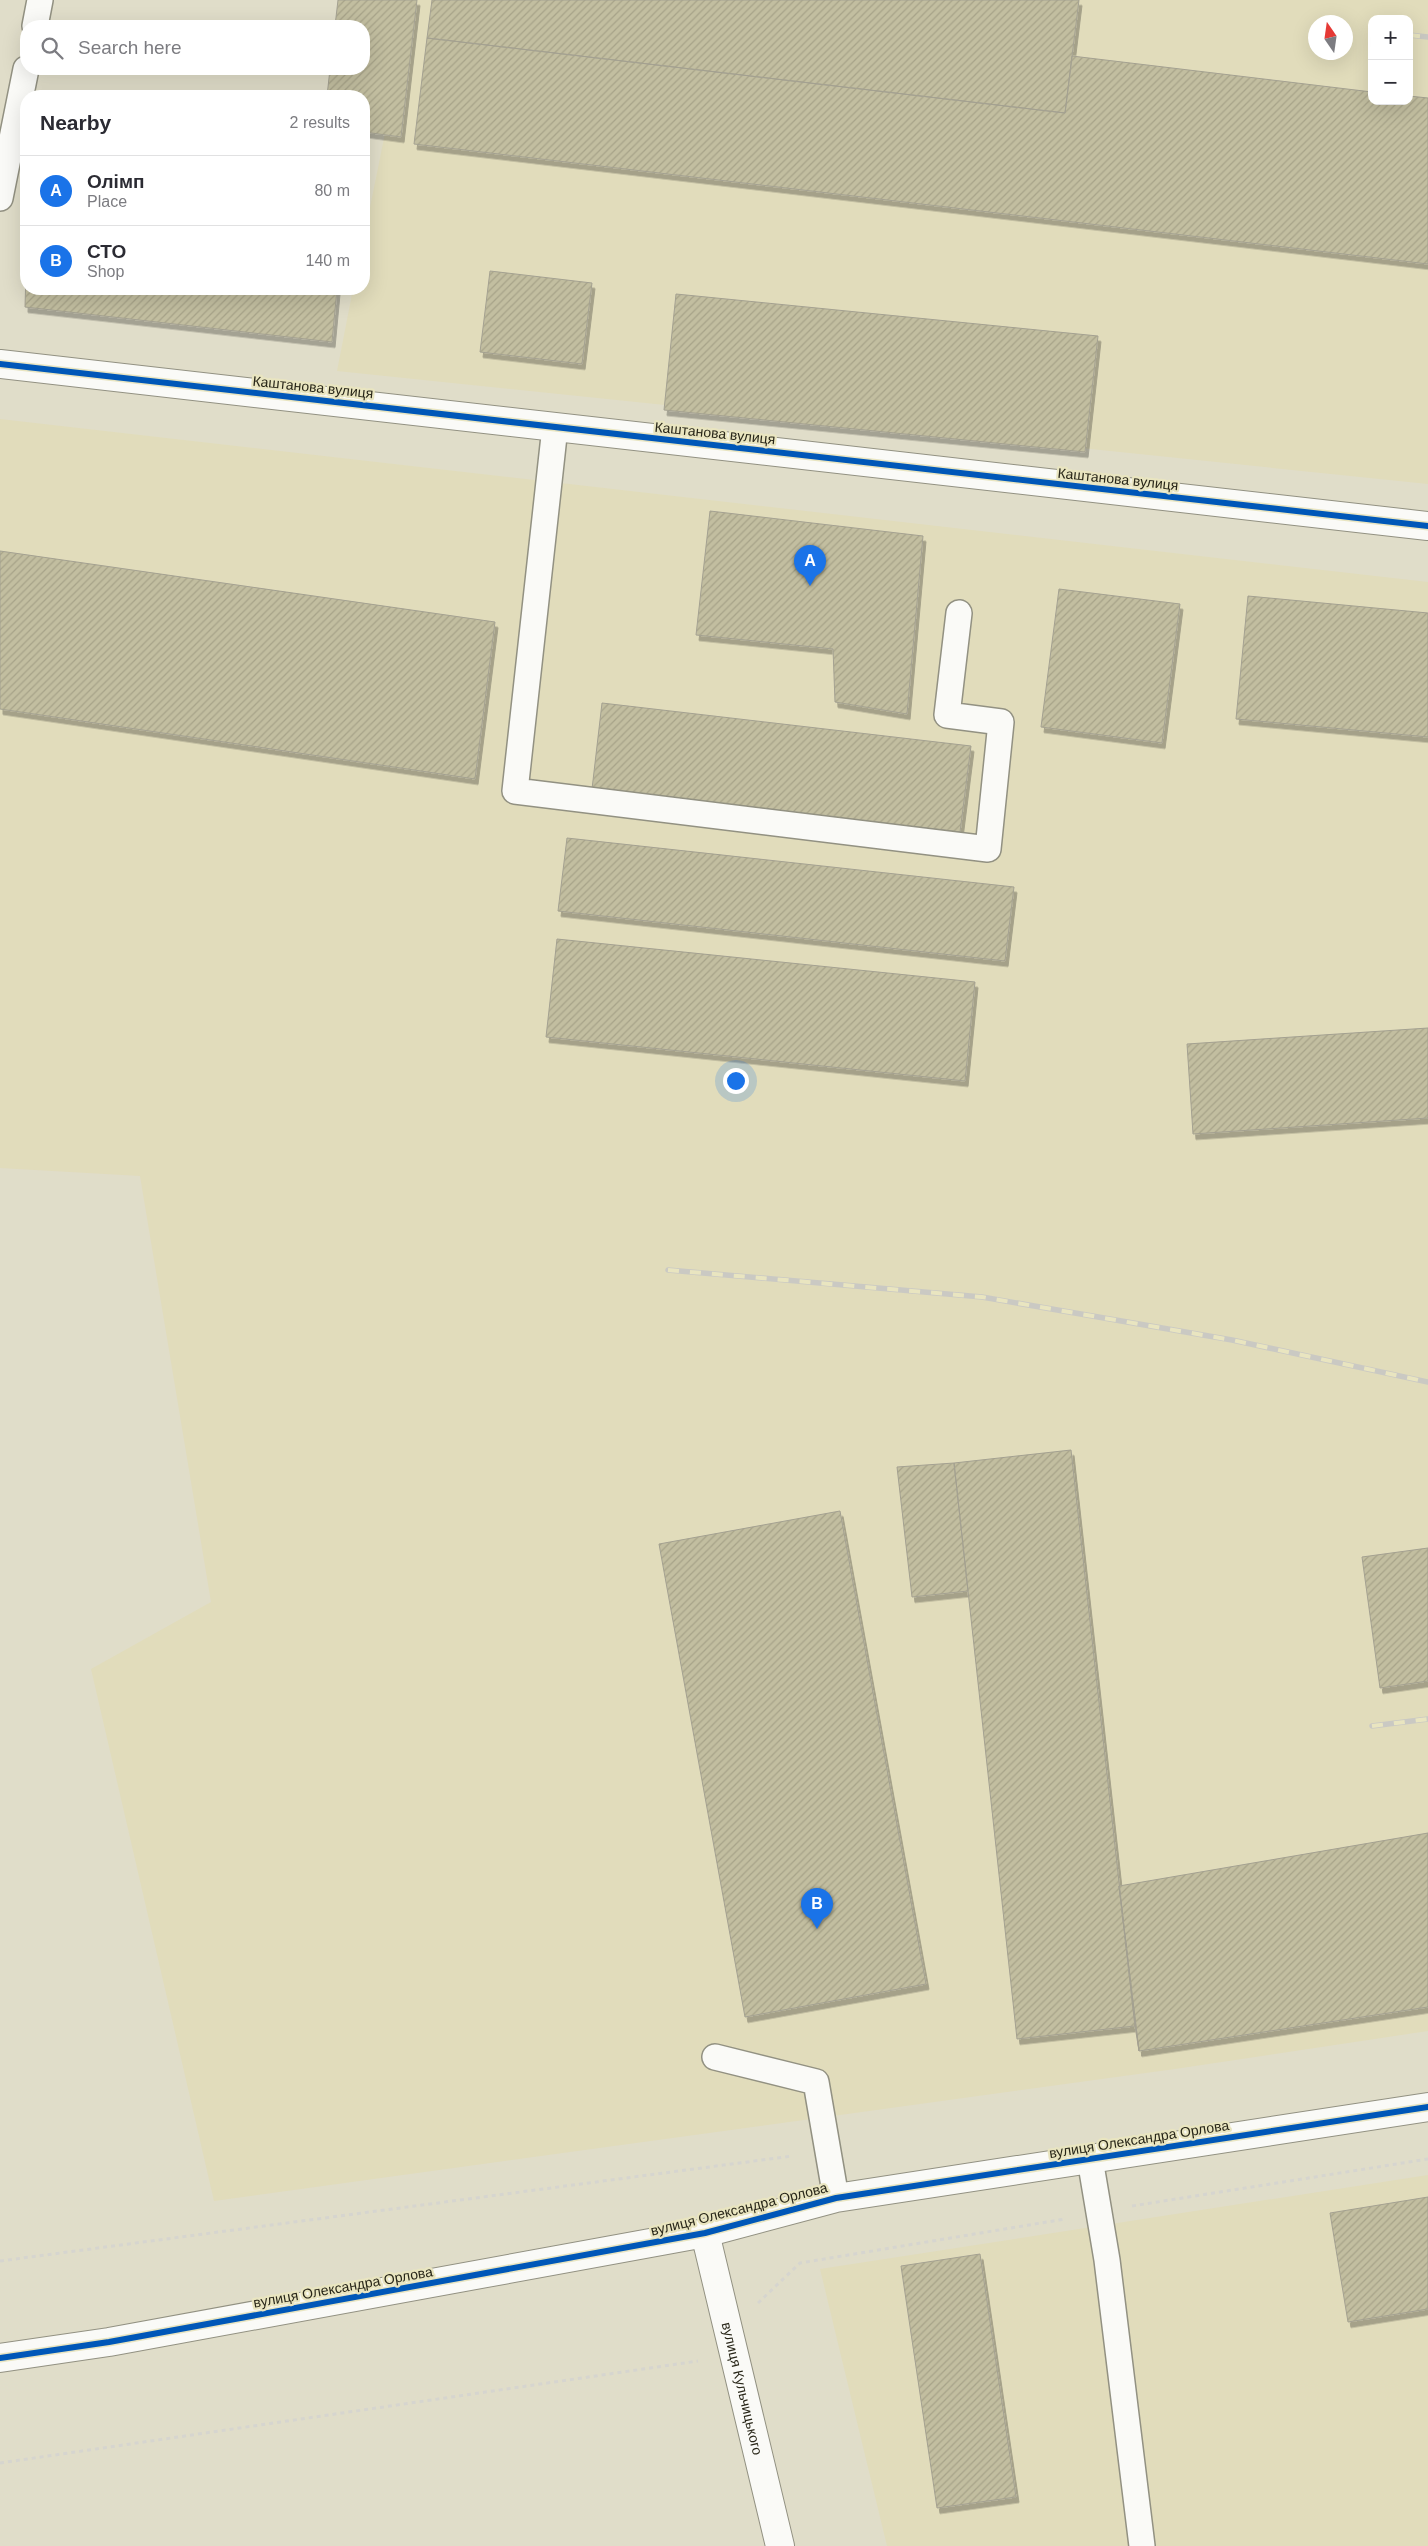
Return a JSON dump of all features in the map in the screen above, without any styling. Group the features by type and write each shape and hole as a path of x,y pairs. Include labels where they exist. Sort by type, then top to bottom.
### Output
{"street":[{"name":"Каштанова вулиця","path":"0,364 1428,526"},
{"name":"вулиця Олександра Орлова","path":"0,2358 109,2342 705,2233 836,2198 1428,2107"},
{"name":"вулиця Кульчицького","path":"705,2233 780,2546"}],"lane":[{"path":"36,20 40,0"},
{"path":"22,90 25,75"},
{"path":"0,198 20,99"},
{"path":"554,427 515,791 988,849 1001,722 947,715 959,613"},
{"path":"715,2057 816,2082 836,2198"},
{"path":"1090,2159 1107,2260 1142,2546"}],"path":[{"path":"0,2261 827,2151"},
{"path":"0,2463 698,2362 800,2262"}],"shaded area":[{"path":"412,0 1428,0 1428,484 337,371 352,295 370,295 370,207"},
{"path":"0,419 1428,582 1428,2031 1175,2069 214,2201 91,1669 211,1602 140,1176 0,1168"},
{"path":"1428,2175 1428,2546 887,2546 820,2269"}],"building":[{"path":"338,0 417,0 401,137 370,133 370,90 328,90 329,75 370,75 370,20 336,20"},
{"path":"432,0 1079,0 1065,113 427,38"},
{"path":"427,38 1065,113 1072,56 1368,92 1368,105 1413,105 1413,96 1428,98 1428,264 414,144"},
{"path":"490,271 592,283 582,364 480,352"},
{"path":"676,294 1098,336 1085,452 664,410"},
{"path":"25,295 336,295 332,342 25,307"},
{"path":"710,511 923,536 907,714 835,702 833,649 696,635"},
{"path":"0,551 495,622 475,779 0,709"},
{"path":"1059,589 1180,604 1162,743 1041,727"},
{"path":"1248,596 1428,613 1428,737 1236,719"},
{"path":"602,703 971,746 960,832 592,789"},
{"path":"567,838 1014,887 1005,961 558,911"},
{"path":"557,939 975,982 965,1081 546,1037"},
{"path":"1428,1028 1428,1118 1193,1134 1187,1044"},
{"path":"1071,1450 1135,2026 1017,2039 954,1463"},
{"path":"954,1463 968,1591 912,1597 897,1467"},
{"path":"840,1511 926,1984 745,2017 659,1544"},
{"path":"1428,1548 1428,1681 1380,1688 1362,1557"},
{"path":"1428,1833 1428,2007 1139,2051 1119,1886"},
{"path":"1119,1886 1139,2051 1135,2026"},
{"path":"1428,2197 1428,2309 1348,2322 1330,2213"},
{"path":"980,2254 1016,2497 937,2508 901,2266"}],"railway":[{"path":"1413,35 1428,37"},
{"path":"668,1270 982,1297 1232,1340 1428,1382"},
{"path":"1372,1726 1428,1719"}],"cycle path":[{"path":"0,364 1428,526"},
{"path":"0,2358 109,2342 705,2233 836,2198 1428,2107"}],"place":[{"name":"Олімп","path":"810,586"},
{"name":"СТО","path":"817,1929"}]}
